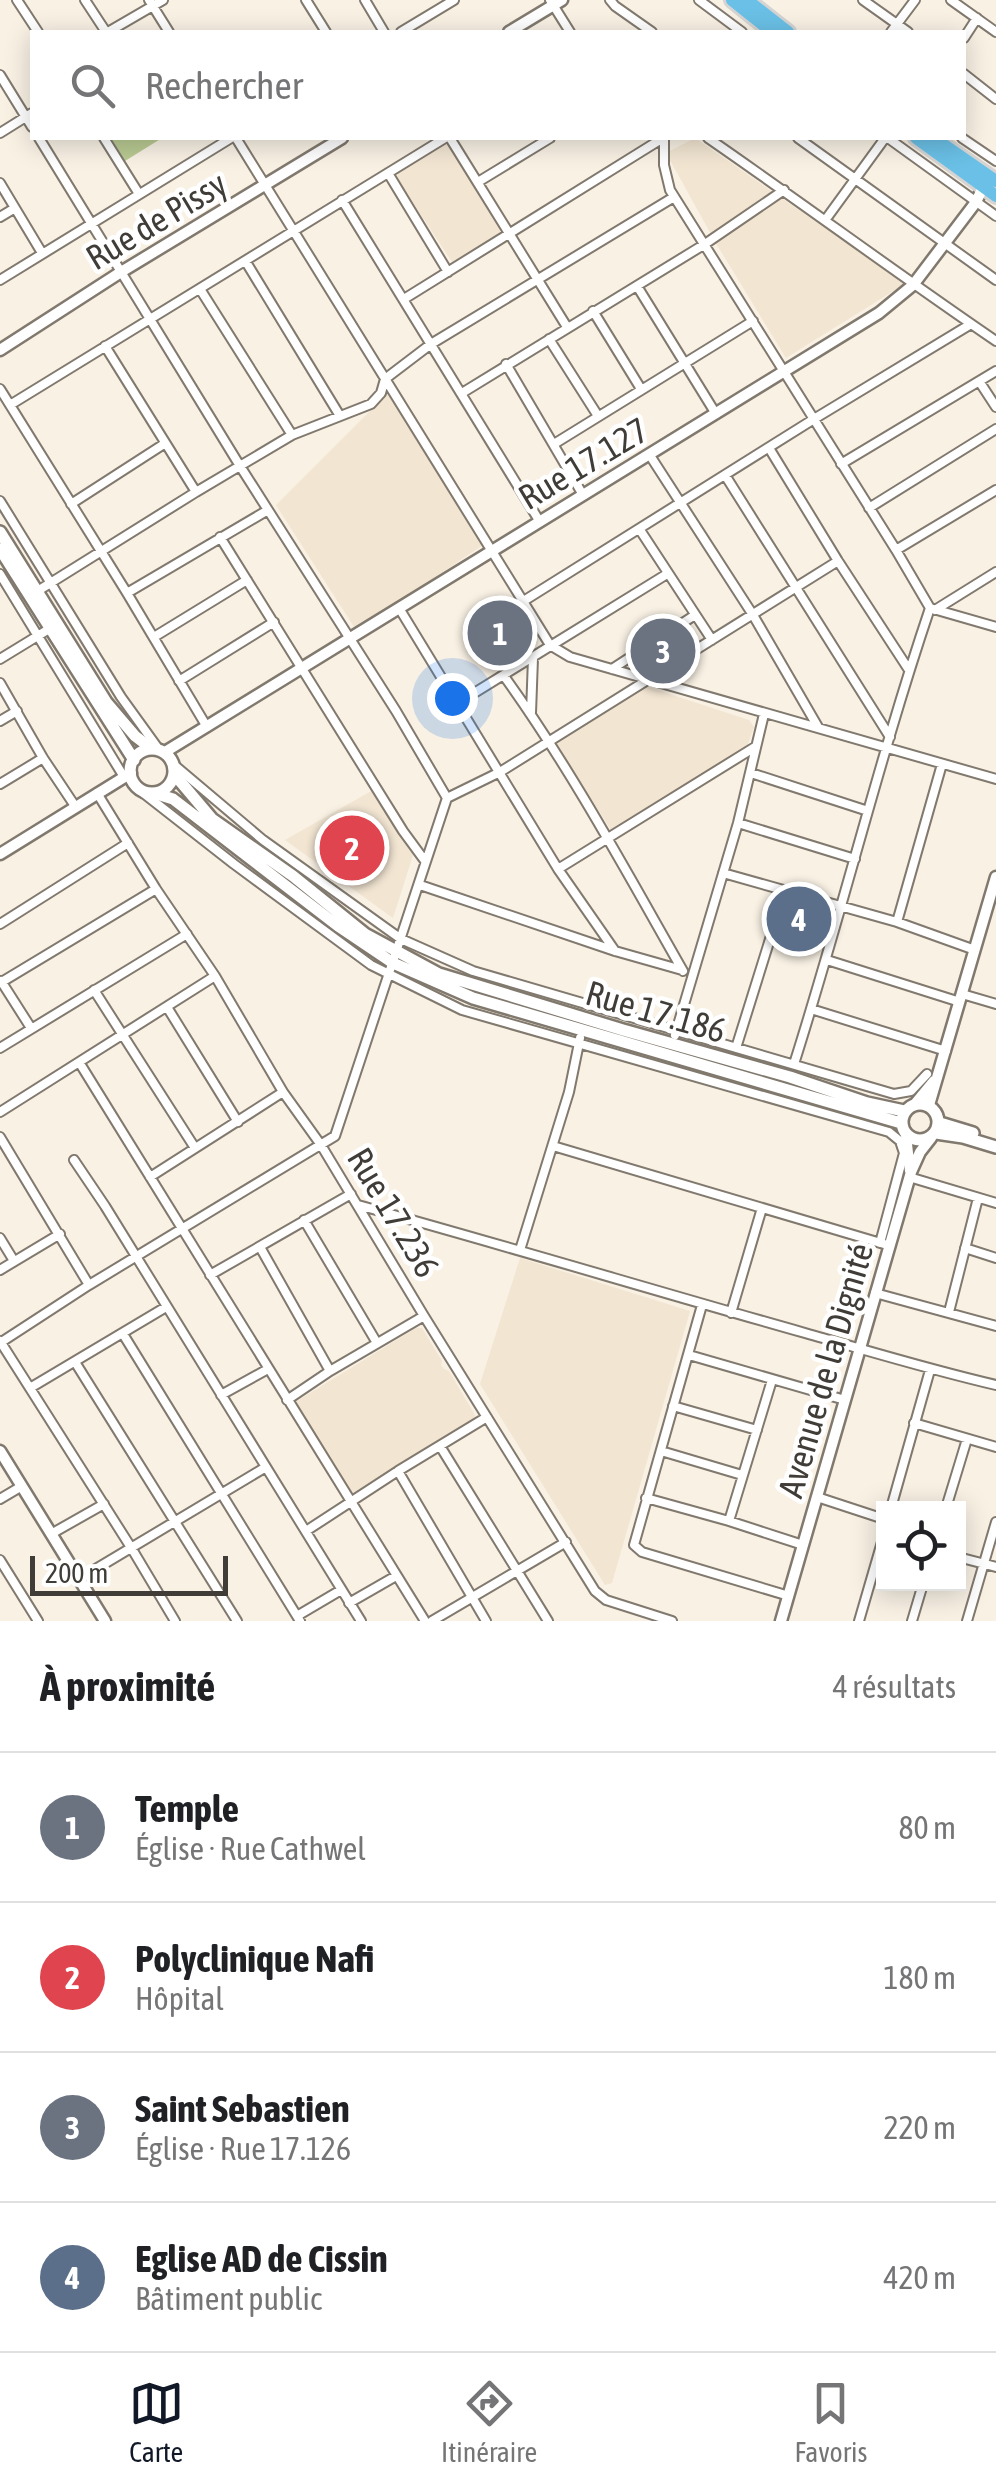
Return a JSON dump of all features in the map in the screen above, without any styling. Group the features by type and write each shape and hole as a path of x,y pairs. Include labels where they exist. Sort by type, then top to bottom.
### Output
{"highway":[{"path":"732,0 749,29"},
{"path":"747,0 785,30"},
{"path":"919,140 989,181"},
{"path":"937,140 989,181 996,196"}],"main road":[{"path":"0,532 106,702 135,736 159,750 212,819 293,876 365,934 393,964"},
{"path":"0,549 134,784 173,799 393,964 426,980 580,1036 911,1116 936,1111 936,1131"},
{"path":"129,770 139,752 159,750"},
{"path":"148,792 168,788 174,769"},
{"name":"Rue 17.186","path":"393,964 674,1038 732,1062 911,1116"},
{"path":"911,1116 918,1139 936,1131 996,1143"}],"street":[{"path":"17,0 37,30"},
{"path":"85,0 106,30"},
{"path":"110,30 151,3 163,0"},
{"path":"306,0 325,30"},
{"path":"364,0 383,30"},
{"path":"404,30 454,0"},
{"path":"610,0 649,30"},
{"path":"699,0 749,29"},
{"path":"863,0 894,28 915,0"},
{"path":"951,0 996,32"},
{"path":"512,30 555,2 569,30"},
{"path":"151,3 169,30"},
{"path":"966,35 977,18"},
{"path":"0,75 29,114 0,133"},
{"path":"966,76 996,98"},
{"path":"40,140 447,798"},
{"path":"105,140 138,194"},
{"path":"0,280 231,140"},
{"path":"235,140 550,646 570,657 996,780"},
{"name":"Rue de Pissy","path":"0,350 120,272 339,140"},
{"path":"10,405 444,140"},
{"path":"448,140 567,327"},
{"path":"478,182 547,140"},
{"path":"404,299 661,140"},
{"path":"664,140 667,182 674,197 932,609 996,627"},
{"path":"711,140 996,341"},
{"path":"801,140 996,280"},
{"path":"826,219 884,140"},
{"path":"889,140 996,216"},
{"path":"965,140 995,159 989,181"},
{"path":"388,173 448,272"},
{"name":"Rue 17.127","path":"159,750 207,726 879,313 914,286 989,181"},
{"path":"0,182 42,253"},
{"path":"462,392 706,244 784,190"},
{"path":"36,592 292,434 371,404 382,393 384,379 432,344 674,197"},
{"path":"342,200 540,522"},
{"path":"0,217 16,208"},
{"path":"246,262 340,416"},
{"path":"636,286 716,414"},
{"path":"200,289 292,434"},
{"path":"593,311 641,389"},
{"path":"554,444 753,321"},
{"path":"522,602 971,324"},
{"path":"549,339 598,416"},
{"path":"105,346 196,492"},
{"path":"506,364 584,495"},
{"path":"841,464 996,371"},
{"path":"980,381 996,407"},
{"path":"0,389 207,726"},
{"path":"869,508 996,429"},
{"path":"71,504 164,444"},
{"path":"769,448 909,670"},
{"path":"650,454 753,615 819,728"},
{"path":"725,475 890,737"},
{"path":"896,550 996,490"},
{"path":"0,502 121,697 159,750"},
{"path":"128,593 268,510"},
{"path":"640,530 712,640"},
{"path":"220,537 425,861"},
{"path":"170,1619 132,1549 0,1342 335,1136 447,798 500,772 838,561"},
{"path":"790,1078 909,670 932,609 996,572"},
{"path":"0,574 37,637 129,770 0,854"},
{"path":"458,703 667,574"},
{"path":"154,637 247,580"},
{"path":"399,608 558,869 615,951"},
{"path":"612,669 695,615"},
{"path":"179,681 274,622"},
{"path":"0,659 49,629"},
{"path":"531,713 533,658"},
{"path":"504,676 608,838 682,970"},
{"path":"0,683 75,806"},
{"path":"0,722 17,710"},
{"path":"674,1038 738,823 764,714"},
{"path":"558,869 755,747"},
{"path":"0,784 43,758"},
{"path":"898,922 942,764"},
{"path":"174,769 263,840 402,939 472,971 674,1038 736,1048 894,1094 911,1091 932,1075"},
{"path":"750,773 868,811"},
{"name":"Rue 17.236","path":"97,793 215,976 283,1092 322,1146 598,1596 672,1621"},
{"path":"738,823 855,859"},
{"path":"0,924 128,843"},
{"path":"723,873 898,922 975,950"},
{"path":"995,883 946,1051 911,1116 910,1175 996,1203"},
{"path":"420,885 693,974"},
{"path":"31,1028 1,982 156,889"},
{"path":"732,1062 784,891"},
{"path":"0,1048 187,934"},
{"path":"827,960 961,998 996,1004"},
{"path":"0,1112 215,976"},
{"path":"94,990 195,1148"},
{"path":"167,1008 238,1122"},
{"path":"812,1010 946,1051"},
{"path":"520,1250 570,1092 580,1036 889,1132 900,1141 904,1153 884,1244 553,1146"},
{"path":"78,1062 424,1621"},
{"path":"150,1177 283,1092"},
{"name":"Avenue de la Dignité","path":"781,1621 860,1349 884,1244 920,1152 936,1131"},
{"path":"0,1137 89,1284"},
{"path":"74,1160 361,1621"},
{"path":"210,1276 351,1194"},
{"path":"948,1312 978,1198"},
{"path":"358,1205 930,1370 996,1385"},
{"path":"732,1313 762,1208"},
{"path":"304,1220 377,1343"},
{"path":"0,1270 60,1234"},
{"path":"0,1238 14,1261"},
{"path":"260,1247 330,1371"},
{"path":"966,1248 996,1258"},
{"path":"875,1292 996,1326"},
{"path":"702,1305 634,1540 636,1550 788,1596"},
{"path":"30,1388 166,1307"},
{"path":"287,1400 424,1316"},
{"path":"122,1334 299,1619 341,1590"},
{"path":"688,1355 845,1400"},
{"path":"75,1362 237,1621"},
{"path":"221,1395 268,1369"},
{"path":"893,1501 930,1370"},
{"path":"728,1521 772,1380"},
{"path":"673,1406 757,1430"},
{"path":"306,1531 486,1417"},
{"path":"914,1423 996,1447"},
{"path":"948,1501 967,1438"},
{"path":"440,1446 548,1621"},
{"path":"0,1451 105,1621"},
{"path":"661,1452 742,1475"},
{"path":"78,1579 266,1467"},
{"path":"398,1471 486,1621"},
{"path":"0,1499 22,1486"},
{"path":"817,1497 876,1516"},
{"path":"646,1498 803,1545"},
{"path":"51,1534 104,1504"},
{"path":"967,1621 996,1522"},
{"path":"432,1621 566,1542"},
{"path":"966,1558 996,1567"},
{"path":"0,1560 38,1621"},
{"path":"870,1621 859,1620 876,1562"},
{"path":"350,1602 396,1576"},
{"path":"912,1621 922,1591"},
{"path":"621,1621 625,1608"}],"shaded area":[{"path":"698,140 903,285 786,358 666,153"},
{"path":"446,144 501,228 452,262 397,178 398,173"},
{"path":"389,392 486,543 356,630 276,505"},
{"path":"642,685 749,720 754,727 746,749 611,830 556,744"},
{"path":"373,790 413,855 393,918 285,840"},
{"path":"520,1258 690,1311 612,1583 605,1585 480,1384"},
{"path":"416,1328 422,1328 441,1365 449,1371 475,1415 474,1420 355,1493 350,1492 297,1401"}],"green space":[{"path":"112,140 159,140 125,161"}],"place":[{"name":"Temple","path":"500,633"},
{"name":"Saint Sebastien","path":"663,651"},
{"name":"Polyclinique Nafi","path":"352,848"},
{"name":"Eglise AD de Cissin","path":"799,919"}]}
